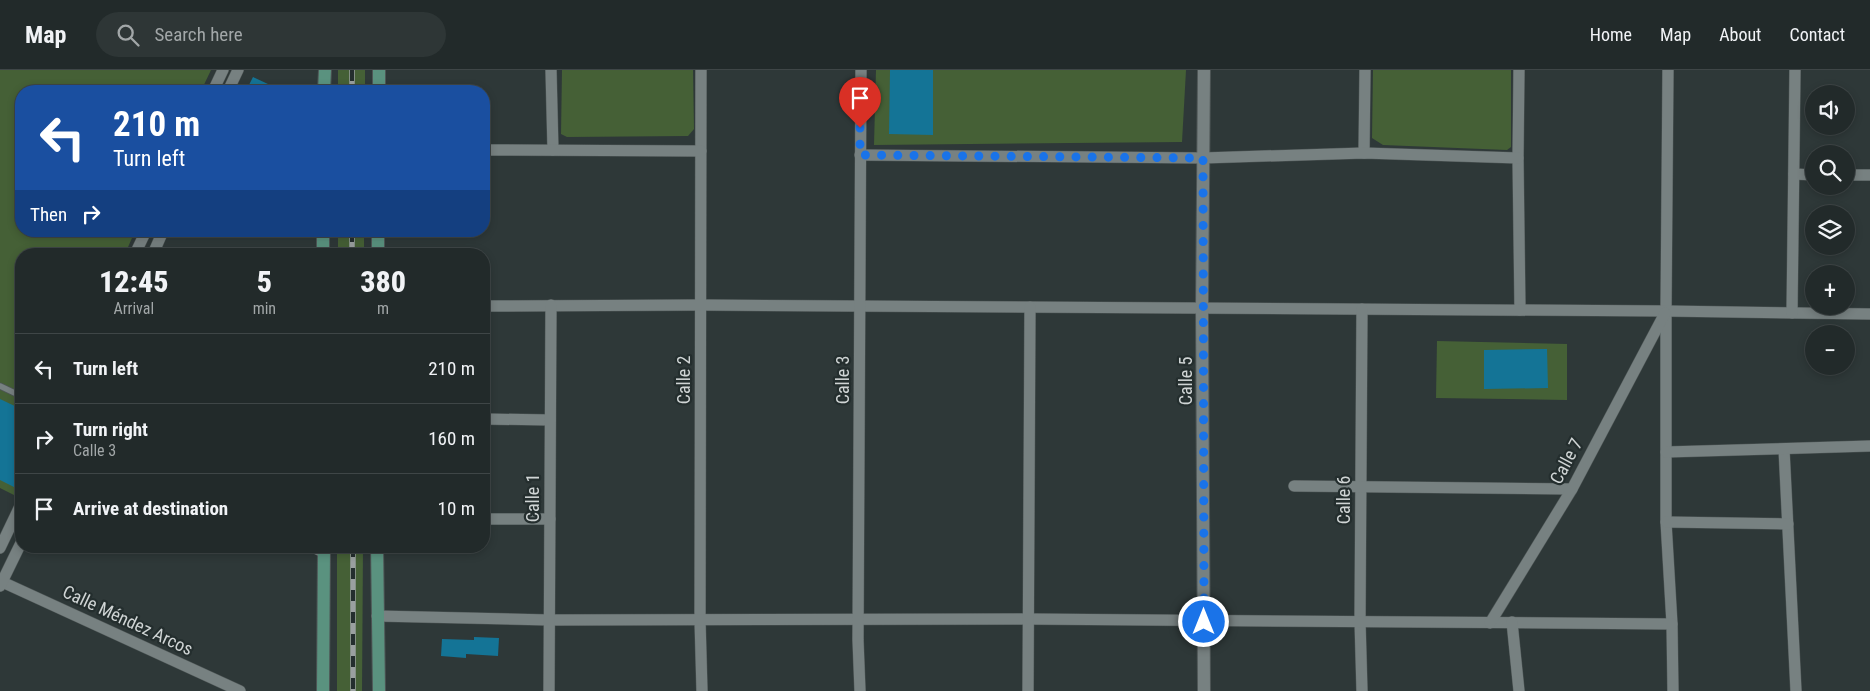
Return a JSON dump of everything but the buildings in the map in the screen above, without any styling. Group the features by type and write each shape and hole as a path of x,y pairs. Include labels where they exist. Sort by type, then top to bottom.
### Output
{"main road":[{"path":"324,85 325,70"},
{"path":"379,70 379,85"},
{"name":"Calle 5","path":"1204,70 1202,308 1204,691"},
{"path":"323,691 324,553"},
{"path":"377,553 379,691"}],"street":[{"path":"216,85 223,70"},
{"path":"231,85 238,70"},
{"path":"551,70 553,150"},
{"name":"Calle 2","path":"701,70 700,620 702,691"},
{"name":"Calle 3","path":"860,691 861,70"},
{"path":"1364,154 1365,70"},
{"path":"1519,70 1520,310"},
{"path":"1668,70 1666,522 1672,624 1673,691"},
{"path":"1792,313 1795,70"},
{"path":"490,150 701,151"},
{"path":"860,155 1203,158 1364,154 1518,158"},
{"path":"1794,174 1805,175"},
{"path":"1855,175 1870,176"},
{"path":"490,306 701,304 1870,314"},
{"name":"Calle 1","path":"549,691 551,305"},
{"path":"1028,691 1030,306"},
{"name":"Calle 6","path":"1362,309 1360,621 1362,691"},
{"name":"Calle 7","path":"1490,623 1572,489 1666,311"},
{"path":"490,419 550,420"},
{"path":"1666,452 1870,446"},
{"path":"1784,449 1796,691"},
{"path":"1294,486 1572,489"},
{"path":"0,548 15,517"},
{"path":"490,519 550,519"},
{"path":"1666,522 1788,524"},
{"path":"1,583 16,553"},
{"name":"Calle Méndez Arcos","path":"1,583 240,691"},
{"path":"377,616 549,620 1360,621 1672,624"},
{"path":"1512,622 1519,691"}],"lane":[{"path":"0,386 15,393"}],"green space":[{"path":"0,70 211,70 204,85 15,85 15,237 132,237 128,248 15,248 15,493 14,495 0,488"},
{"path":"338,70 365,70 365,85 338,85"},
{"path":"562,70 693,70 694,129 688,136 567,137 561,134"},
{"path":"876,70 1186,70 1182,142 874,145"},
{"path":"1373,70 1511,70 1511,147 1507,150 1383,145 1372,138"},
{"path":"338,237 364,237 364,248 338,248"},
{"path":"1437,341 1567,344 1567,400 1436,398"},
{"path":"337,553 363,553 362,691 337,691"}],"railway":[{"path":"352,70 352,85"},
{"path":"352,237 352,248"},
{"path":"353,553 353,691"}],"route":[{"path":"860,128 860,155 1203,158 1204,622"}]}
